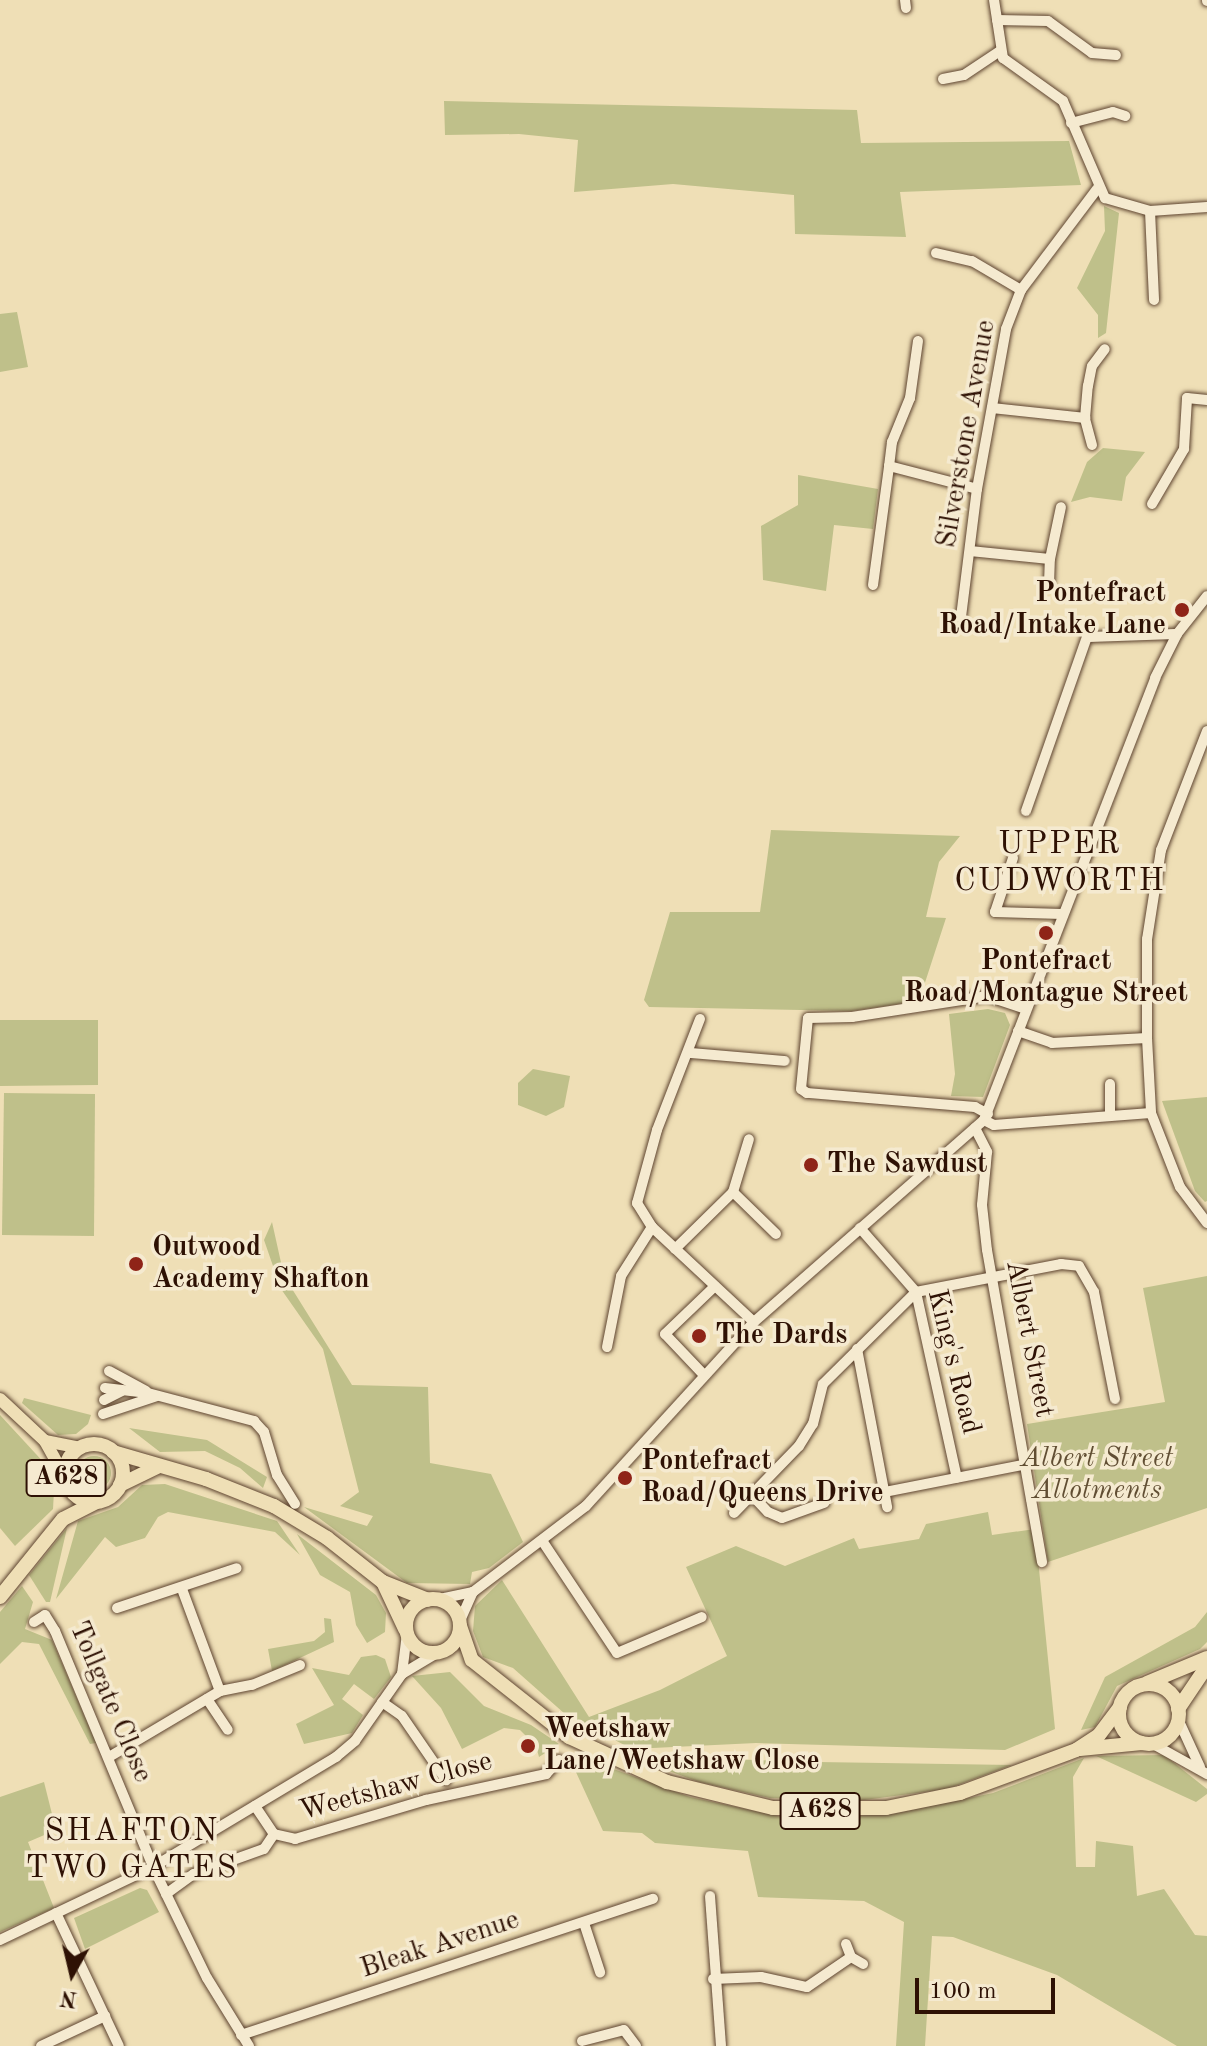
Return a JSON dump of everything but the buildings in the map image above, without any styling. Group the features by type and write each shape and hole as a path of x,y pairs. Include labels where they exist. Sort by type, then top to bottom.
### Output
{"highway":[{"name":"A628","path":"63,1519 69,1458 80,1448 97,1444 274,1506 327,1538 383,1582 451,1607 472,1660"},
{"name":"A628","path":"113,1452 122,1468 120,1485"},
{"name":"A628","path":"0,1597 63,1519 100,1501 120,1485 160,1466"},
{"name":"A628","path":"66,1481 85,1500 100,1501"},
{"name":"A628","path":"383,1582 406,1633 419,1650 472,1660 521,1703 595,1752 695,1791 773,1808 844,1810 926,1801 1002,1780 1076,1750 1099,1735 1139,1686 1207,1658"},
{"path":"406,1633 414,1607 432,1600"},
{"path":"438,1653 452,1645 460,1624"},
{"path":"1120,1707 1126,1734 1147,1744 1170,1735 1178,1714 1207,1666"},
{"path":"1139,1686 1159,1686 1178,1714"},
{"name":"A628","path":"1076,1750 1147,1744"}],"main road":[{"path":"0,1399 45,1441 66,1481"},
{"path":"45,1441 80,1448"}],"street":[{"path":"994,0 1000,51 1014,70 1063,101 1097,189 1123,205 1150,211 1207,207"},
{"path":"997,20 1048,21 1092,53 1116,55"},
{"path":"943,79 964,75 1000,51"},
{"path":"1071,123 1113,112 1125,116"},
{"name":"Silverstone Avenue","path":"961,617 977,489 1006,329 1021,290 1097,189"},
{"path":"1150,211 1154,300"},
{"path":"936,253 972,261 1021,290"},
{"path":"873,585 892,442 910,398 918,341"},
{"path":"1092,445 1085,418 1092,366 1105,349"},
{"path":"1152,504 1184,449 1187,398 1207,400"},
{"path":"992,408 1085,418"},
{"path":"889,466 977,489"},
{"path":"1049,584 1050,559 1061,507"},
{"path":"970,551 1050,559"},
{"path":"432,1600 473,1592 543,1542 635,1456 703,1374 754,1322 986,1117 1062,914 1177,634 1207,596"},
{"path":"1026,811 1087,637 1177,634"},
{"path":"1207,731 1205,754 1161,850 1147,939 1151,1113 1180,1187 1207,1223"},
{"path":"1013,858 995,912 1062,914"},
{"path":"1026,1009 987,996 852,1017 808,1018 801,1089 807,1093 975,1107 994,1125 1151,1113"},
{"path":"700,1019 690,1053 657,1130 637,1203 652,1227 754,1322"},
{"path":"1018,1031 1052,1043 1147,1038"},
{"path":"690,1053 785,1061"},
{"path":"1110,1084 1110,1116"},
{"name":"Albert Street","path":"975,1128 987,1152 982,1213 1028,1464 1042,1562"},
{"path":"675,1249 733,1192 749,1139"},
{"path":"733,1192 776,1234"},
{"path":"607,1347 621,1276 652,1227"},
{"name":"King's Road","path":"860,1228 916,1292 957,1478"},
{"path":"734,1513 799,1446 813,1424 823,1384 916,1292 1070,1263 1086,1271 1115,1399"},
{"path":"703,1374 665,1334 715,1286"},
{"path":"857,1349 887,1507"},
{"path":"152,1394 122,1391 106,1383 152,1394 261,1425 277,1475 295,1504"},
{"path":"103,1414 152,1394"},
{"path":"885,1492 1028,1464"},
{"path":"752,1495 782,1518 824,1503"},
{"path":"543,1542 617,1653 702,1617"},
{"path":"117,1608 182,1589 237,1568"},
{"path":"182,1589 220,1691"},
{"path":"460,1624 473,1592"},
{"name":"Tollgate Close","path":"34,1622 45,1615 55,1631 153,1867 249,2046"},
{"path":"402,1674 406,1633"},
{"path":"0,1940 153,1867 336,1757 355,1741 402,1674 438,1653"},
{"path":"109,1757 220,1691 252,1685 300,1665"},
{"path":"207,1699 228,1730"},
{"path":"382,1702 402,1716 446,1780"},
{"path":"1178,1714 1203,1771"},
{"path":"1147,1744 1203,1771"},
{"name":"Weetshaw Close","path":"255,1806 274,1834 295,1839 426,1800 546,1774 559,1760"},
{"path":"166,1894 194,1874 264,1849 274,1834"},
{"path":"710,1896 713,1979 721,2046"},
{"name":"Bleak Avenue","path":"241,2035 653,1899"},
{"path":"56,1913 119,2046"},
{"path":"584,1923 600,1972"},
{"path":"846,1944 851,1957 863,1964"},
{"path":"713,1979 761,1977 807,1987 851,1957"},
{"path":"41,2046 105,2016"},
{"path":"582,2041 624,2030 636,2046"}],"green space":[{"path":"444,101 857,110 861,143 1069,141 1081,185 900,192 906,237 795,234 794,195 673,184 574,192 578,140 519,134 445,135"},
{"path":"1104,206 1119,213 1106,333 1098,338 1098,315 1077,288 1105,231"},
{"path":"17,312 28,367 0,372 0,314"},
{"path":"1103,448 1145,452 1126,477 1122,501 1090,497 1071,502 1087,462"},
{"path":"798,475 878,489 873,529 834,525 826,591 763,580 761,526 798,505"},
{"path":"771,830 960,836 939,862 926,917 946,918 919,1001 852,1011 649,1007 644,1000 670,912 760,912"},
{"path":"988,1009 1005,1013 1010,1025 983,1097 951,1096 955,1074 949,1014"},
{"path":"0,1020 98,1020 98,1085 0,1086"},
{"path":"533,1069 570,1076 564,1107 546,1116 518,1105 518,1083"},
{"path":"4,1093 95,1094 94,1236 2,1235"},
{"path":"1207,1097 1205,1202 1195,1191 1162,1101"},
{"path":"272,1222 284,1276 352,1385 428,1387 430,1463 491,1474 523,1542 489,1568 472,1572 470,1584 407,1583 304,1507 367,1526 373,1516 340,1506 359,1492 323,1349 281,1289 264,1240"},
{"name":"Albert Street Allotments","path":"1207,1276 1207,1508 1048,1562 1027,1424 1165,1402 1143,1288"},
{"path":"24,1398 91,1415 88,1424 76,1434 58,1435 22,1403"},
{"path":"0,1415 47,1466 54,1491 53,1509 15,1546 0,1528"},
{"path":"129,1428 207,1440 267,1477 263,1488 240,1468 205,1451 160,1452"},
{"path":"94,1456 106,1461 111,1473 106,1485 94,1490 82,1485 77,1473 82,1461"},
{"path":"165,1484 277,1521 300,1555 275,1532 168,1512 158,1517 145,1538 116,1547 105,1537 56,1599 78,1521 118,1507 142,1485"},
{"path":"988,1512 992,1535 1035,1529 1055,1729 1005,1750 756,1743 632,1749 565,1714 513,1668 483,1657 473,1631 475,1606 502,1580 589,1717 660,1690 727,1656 686,1567 736,1546 785,1566 854,1538 859,1549 919,1539 926,1524"},
{"path":"67,1528 50,1602 46,1602 29,1575"},
{"path":"297,1534 376,1595 386,1613 385,1632 367,1643 356,1625 350,1592 320,1575"},
{"path":"22,1586 33,1602 25,1629 52,1640 96,1743 90,1744 39,1644 22,1642 0,1664 0,1612"},
{"path":"1207,1612 1207,1642 1200,1649 1117,1686 1095,1727 1081,1730 1105,1677 1195,1627"},
{"path":"324,1618 331,1619 334,1642 272,1671 268,1649 314,1641 325,1632"},
{"path":"376,1655 385,1659 391,1677 374,1699 354,1684 342,1699 363,1715 352,1733 304,1744 296,1724 334,1705 312,1668 349,1675 361,1657"},
{"path":"450,1672 484,1706 531,1725 559,1744 539,1757 536,1746 520,1730 504,1728 462,1749 441,1708 412,1676"},
{"path":"1164,1755 1207,1789 1207,1794 1196,1802 1096,1756"},
{"path":"628,1756 1012,1765 947,1789 857,1801 770,1798 699,1782"},
{"path":"1084,1758 1073,1777 1076,1867 1095,1867 1096,1841 1133,1846 1137,1896 1164,1889 1195,1935 1207,1936 1207,2046 1177,2046 1057,1975 953,1937 932,1936 925,2046 896,2046 904,1922 864,1901 758,1897 748,1851 655,1843 642,1833 603,1831 575,1770 600,1764 690,1797 792,1819 892,1814 993,1793"},
{"path":"44,1782 56,1830 28,1842 54,1908 0,1932 0,1797"},
{"path":"140,1888 147,1890 159,1912 85,1949 74,1918"}],"place":[{"name":"Pontefract Road/Intake Lane","path":"1182,610"},
{"name":"Pontefract Road/Montague Street","path":"1046,933"},
{"name":"The Sawdust","path":"811,1165"},
{"name":"Outwood Academy Shafton","path":"136,1264"},
{"name":"The Dards","path":"699,1336"},
{"name":"Pontefract Road/Queens Drive","path":"625,1478"},
{"name":"Weetshaw Lane/Weetshaw Close","path":"528,1746"}],"district":[{"name":"UPPER CUDWORTH","path":"1060,864"},
{"name":"SHAFTON TWO GATES","path":"132,1852"}]}
